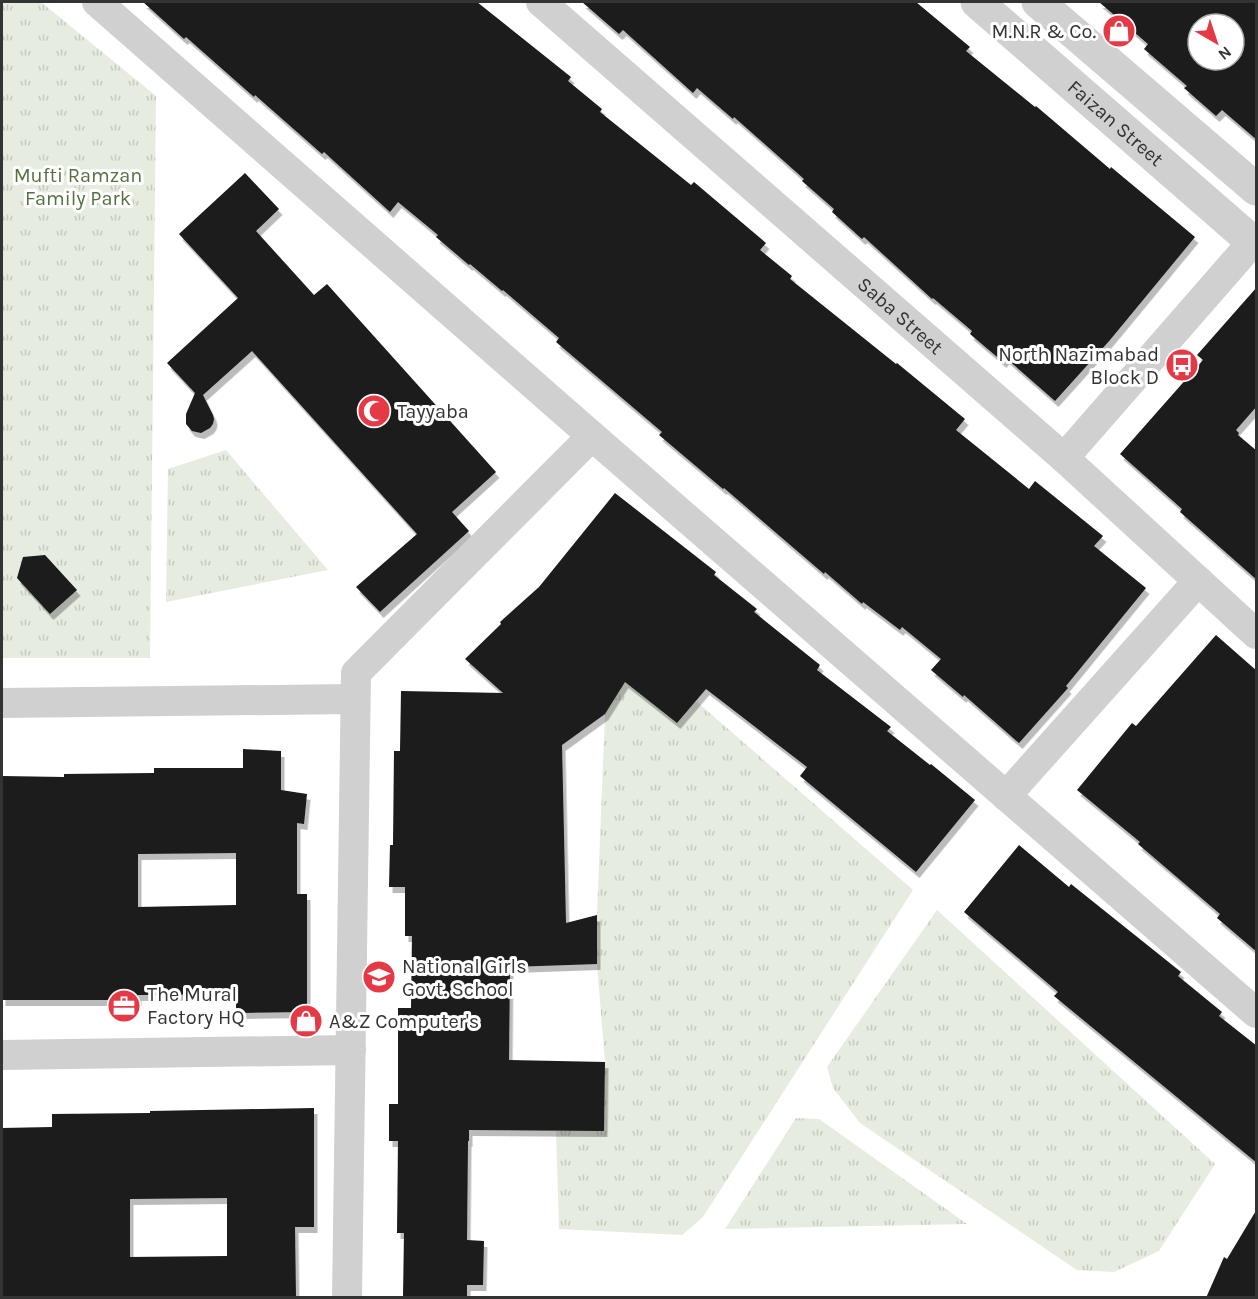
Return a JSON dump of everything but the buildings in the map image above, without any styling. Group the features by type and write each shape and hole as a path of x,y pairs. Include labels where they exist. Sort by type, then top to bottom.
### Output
{"street":[{"path":"97,2 592,436 1257,1013"},
{"name":"Saba Street","path":"541,2 1064,458 1257,634"},
{"name":"Faizan Street","path":"977,2 1255,242"},
{"name":"Faizan Street","path":"1038,2 1257,189"},
{"path":"1064,458 1255,242"},
{"path":"346,1298 356,673 592,436"},
{"path":"1006,796 1198,581"},
{"path":"2,703 355,699"},
{"path":"2,1055 351,1050"}],"green space":[{"name":"Mufti Ramzan Family Park","path":"2,2 41,2 156,96 150,658 2,658"},
{"path":"226,450 328,570 166,602 168,469"},
{"path":"625,682 677,723 696,701 913,890 703,1217 682,1235 559,1229 556,1131 604,1131 605,1062 597,964 597,915 605,714"},
{"path":"937,910 1215,1164 1159,1251 1114,1272 1077,1270 860,1123 833,1088 827,1067"},
{"path":"796,1118 819,1119 967,1224 725,1229"}],"place":[{"name":"M.N.R & Co.","path":"1119,31"},
{"name":"North Nazimabad Block D","path":"1182,365"},
{"name":"Tayyaba","path":"374,411"},
{"name":"National Girls Govt. School","path":"379,977"},
{"name":"The Mural Factory HQ","path":"124,1006"},
{"name":"A&Z Computer's","path":"306,1021"}]}
